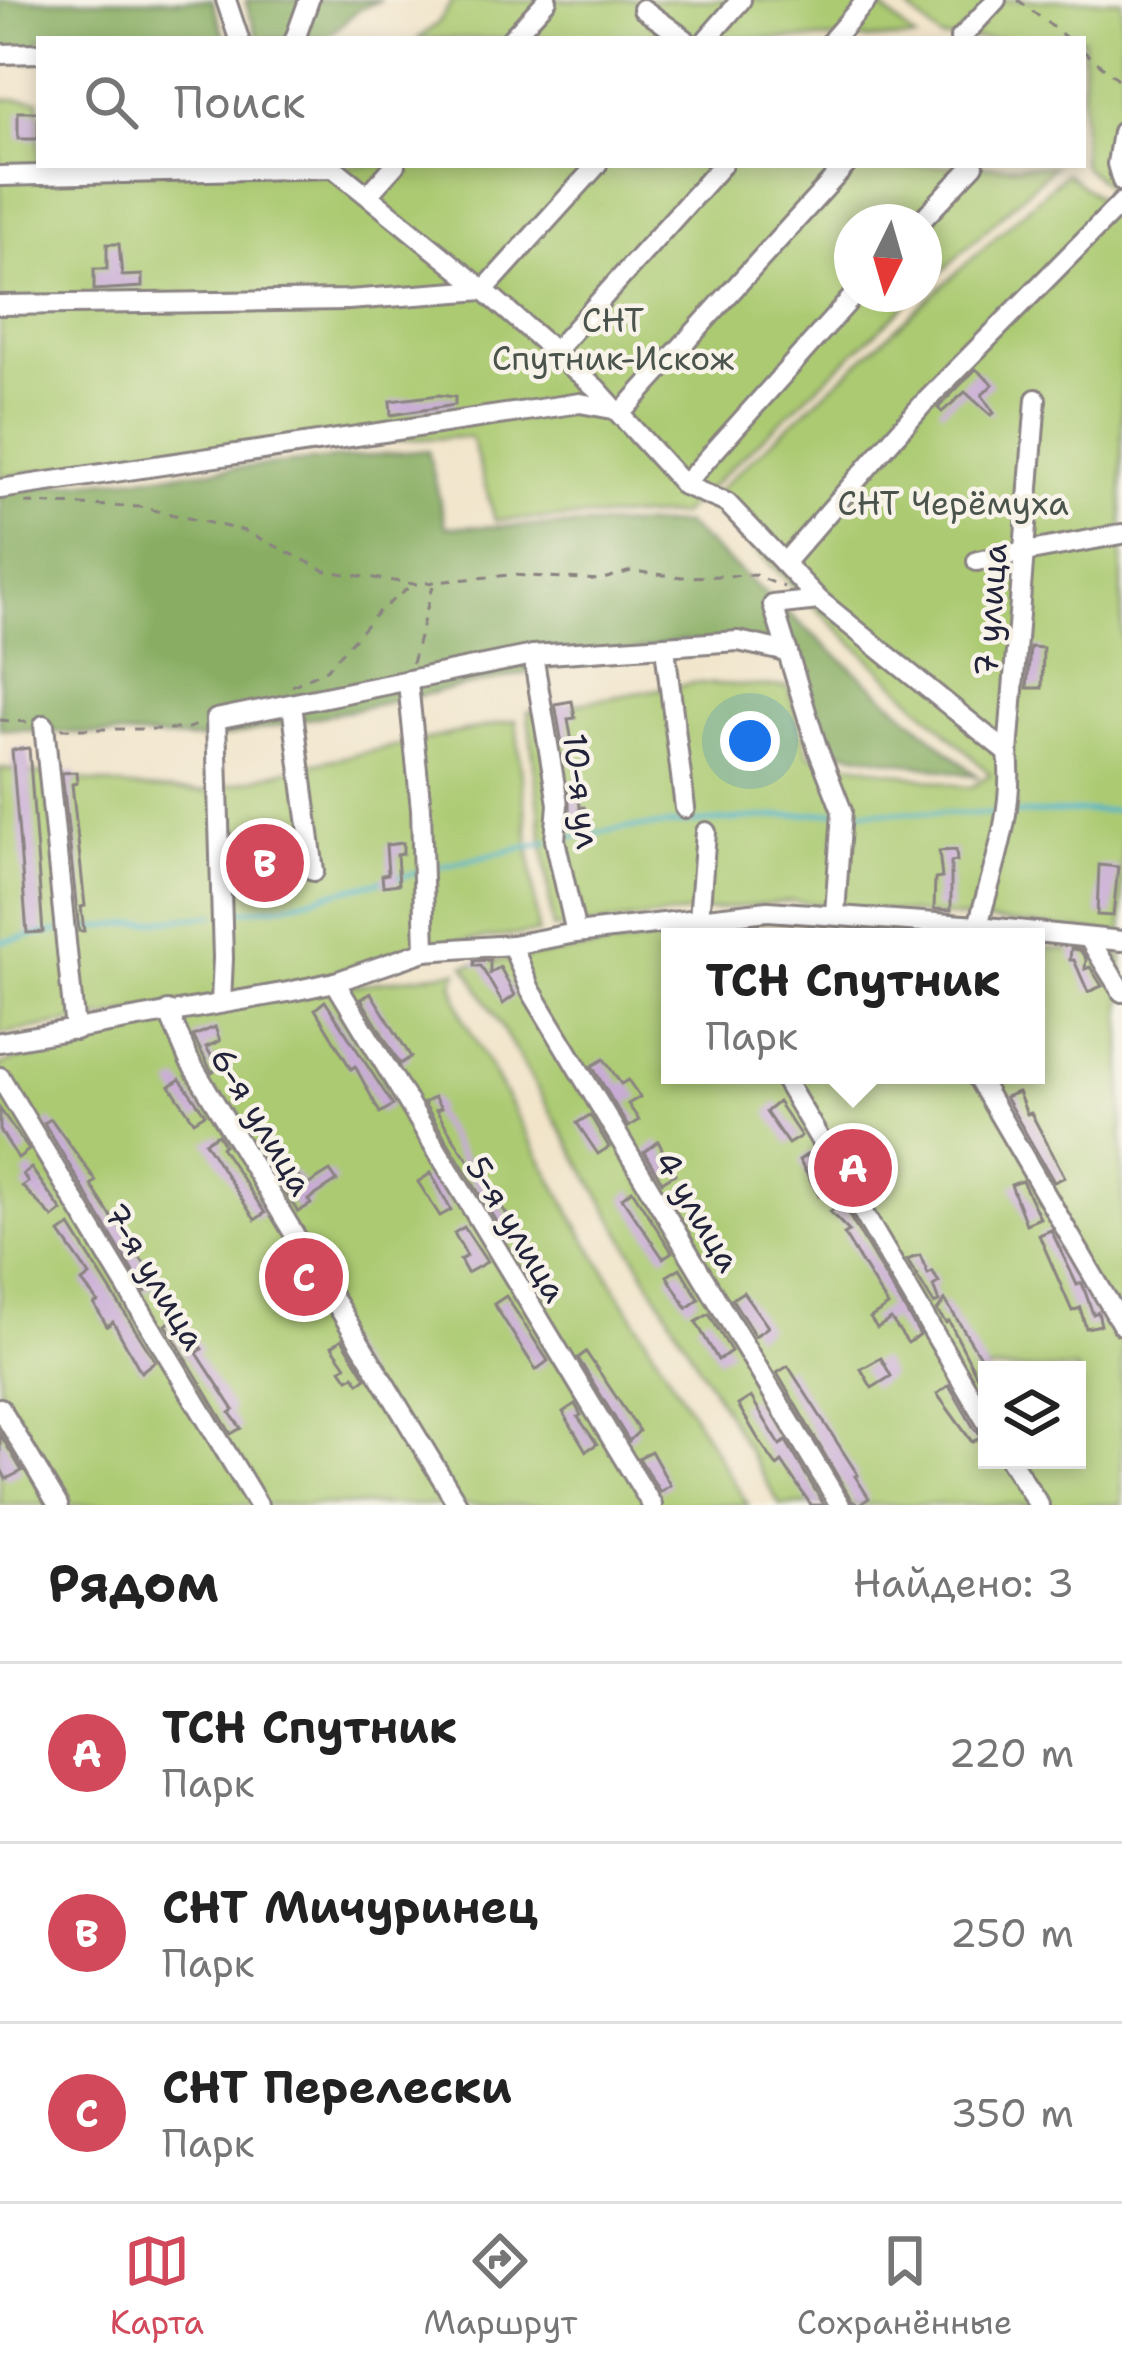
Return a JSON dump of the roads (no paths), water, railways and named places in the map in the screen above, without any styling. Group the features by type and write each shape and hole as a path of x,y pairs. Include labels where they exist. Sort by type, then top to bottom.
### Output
{"street":[{"path":"226,0 237,36"},
{"path":"296,36 309,0"},
{"path":"514,36 547,0"},
{"path":"710,36 741,0"},
{"path":"836,36 867,0"},
{"path":"963,36 995,0"},
{"path":"643,8 681,36"},
{"path":"0,54 36,53"},
{"path":"1122,132 1117,164 1122,181"},
{"path":"0,176 294,168"},
{"path":"332,168 484,290 620,411 685,485 727,503 819,600 1008,753"},
{"path":"368,195 392,168"},
{"path":"0,305 348,300 484,290 594,168"},
{"path":"554,352 719,168"},
{"path":"620,411 843,168"},
{"path":"937,204 971,168"},
{"path":"784,563 922,405 1122,202"},
{"path":"685,485 839,312"},
{"name":"7 улица","path":"978,926 1012,779 1008,753 1036,399"},
{"path":"0,489 580,403 620,411"},
{"path":"977,561 1122,534"},
{"path":"819,600 773,605 842,811 835,914"},
{"path":"221,1003 224,958 216,719 289,697 407,683 533,655 738,641 788,652"},
{"path":"665,648 685,808"},
{"name":"10-я ул","path":"533,655 558,804 555,840 576,933"},
{"path":"407,683 421,809 425,951"},
{"path":"289,697 314,871"},
{"path":"44,725 75,1030"},
{"path":"706,832 702,928 768,911 835,914 899,928 995,928"},
{"path":"0,1042 334,982 425,951 512,945 576,933 661,930"},
{"path":"1045,934 1122,941"},
{"path":"1090,939 1122,992"},
{"name":"4 улица","path":"512,945 530,989 840,1505"},
{"name":"5-я улица","path":"334,982 652,1505"},
{"name":"6-я улица","path":"168,1011 189,1060 458,1505"},
{"name":"7-я улица","path":"0,1077 258,1505"},
{"path":"787,1084 978,1408"},
{"path":"981,1084 1122,1325"},
{"path":"0,1408 58,1505"},
{"path":"1016,1469 1039,1505"}],"waterway":[{"path":"1014,814 1122,810"},
{"path":"846,811 1002,814"},
{"path":"560,839 626,828 835,812"},
{"path":"431,869 548,842"},
{"path":"396,878 420,872"},
{"path":"226,913 283,905 385,880"},
{"path":"71,930 215,915"},
{"path":"0,942 59,931"}],"place":[{"name":"СНТ Мичуринец","path":"265,863"},
{"name":"ТСН Спутник","path":"853,1168"},
{"name":"СНТ Перелески","path":"304,1277"}],"park label":[{"name":"СНТ Спутник-Искож","path":"613,339"},
{"name":"СНТ Черёмуха","path":"953,503"}]}
